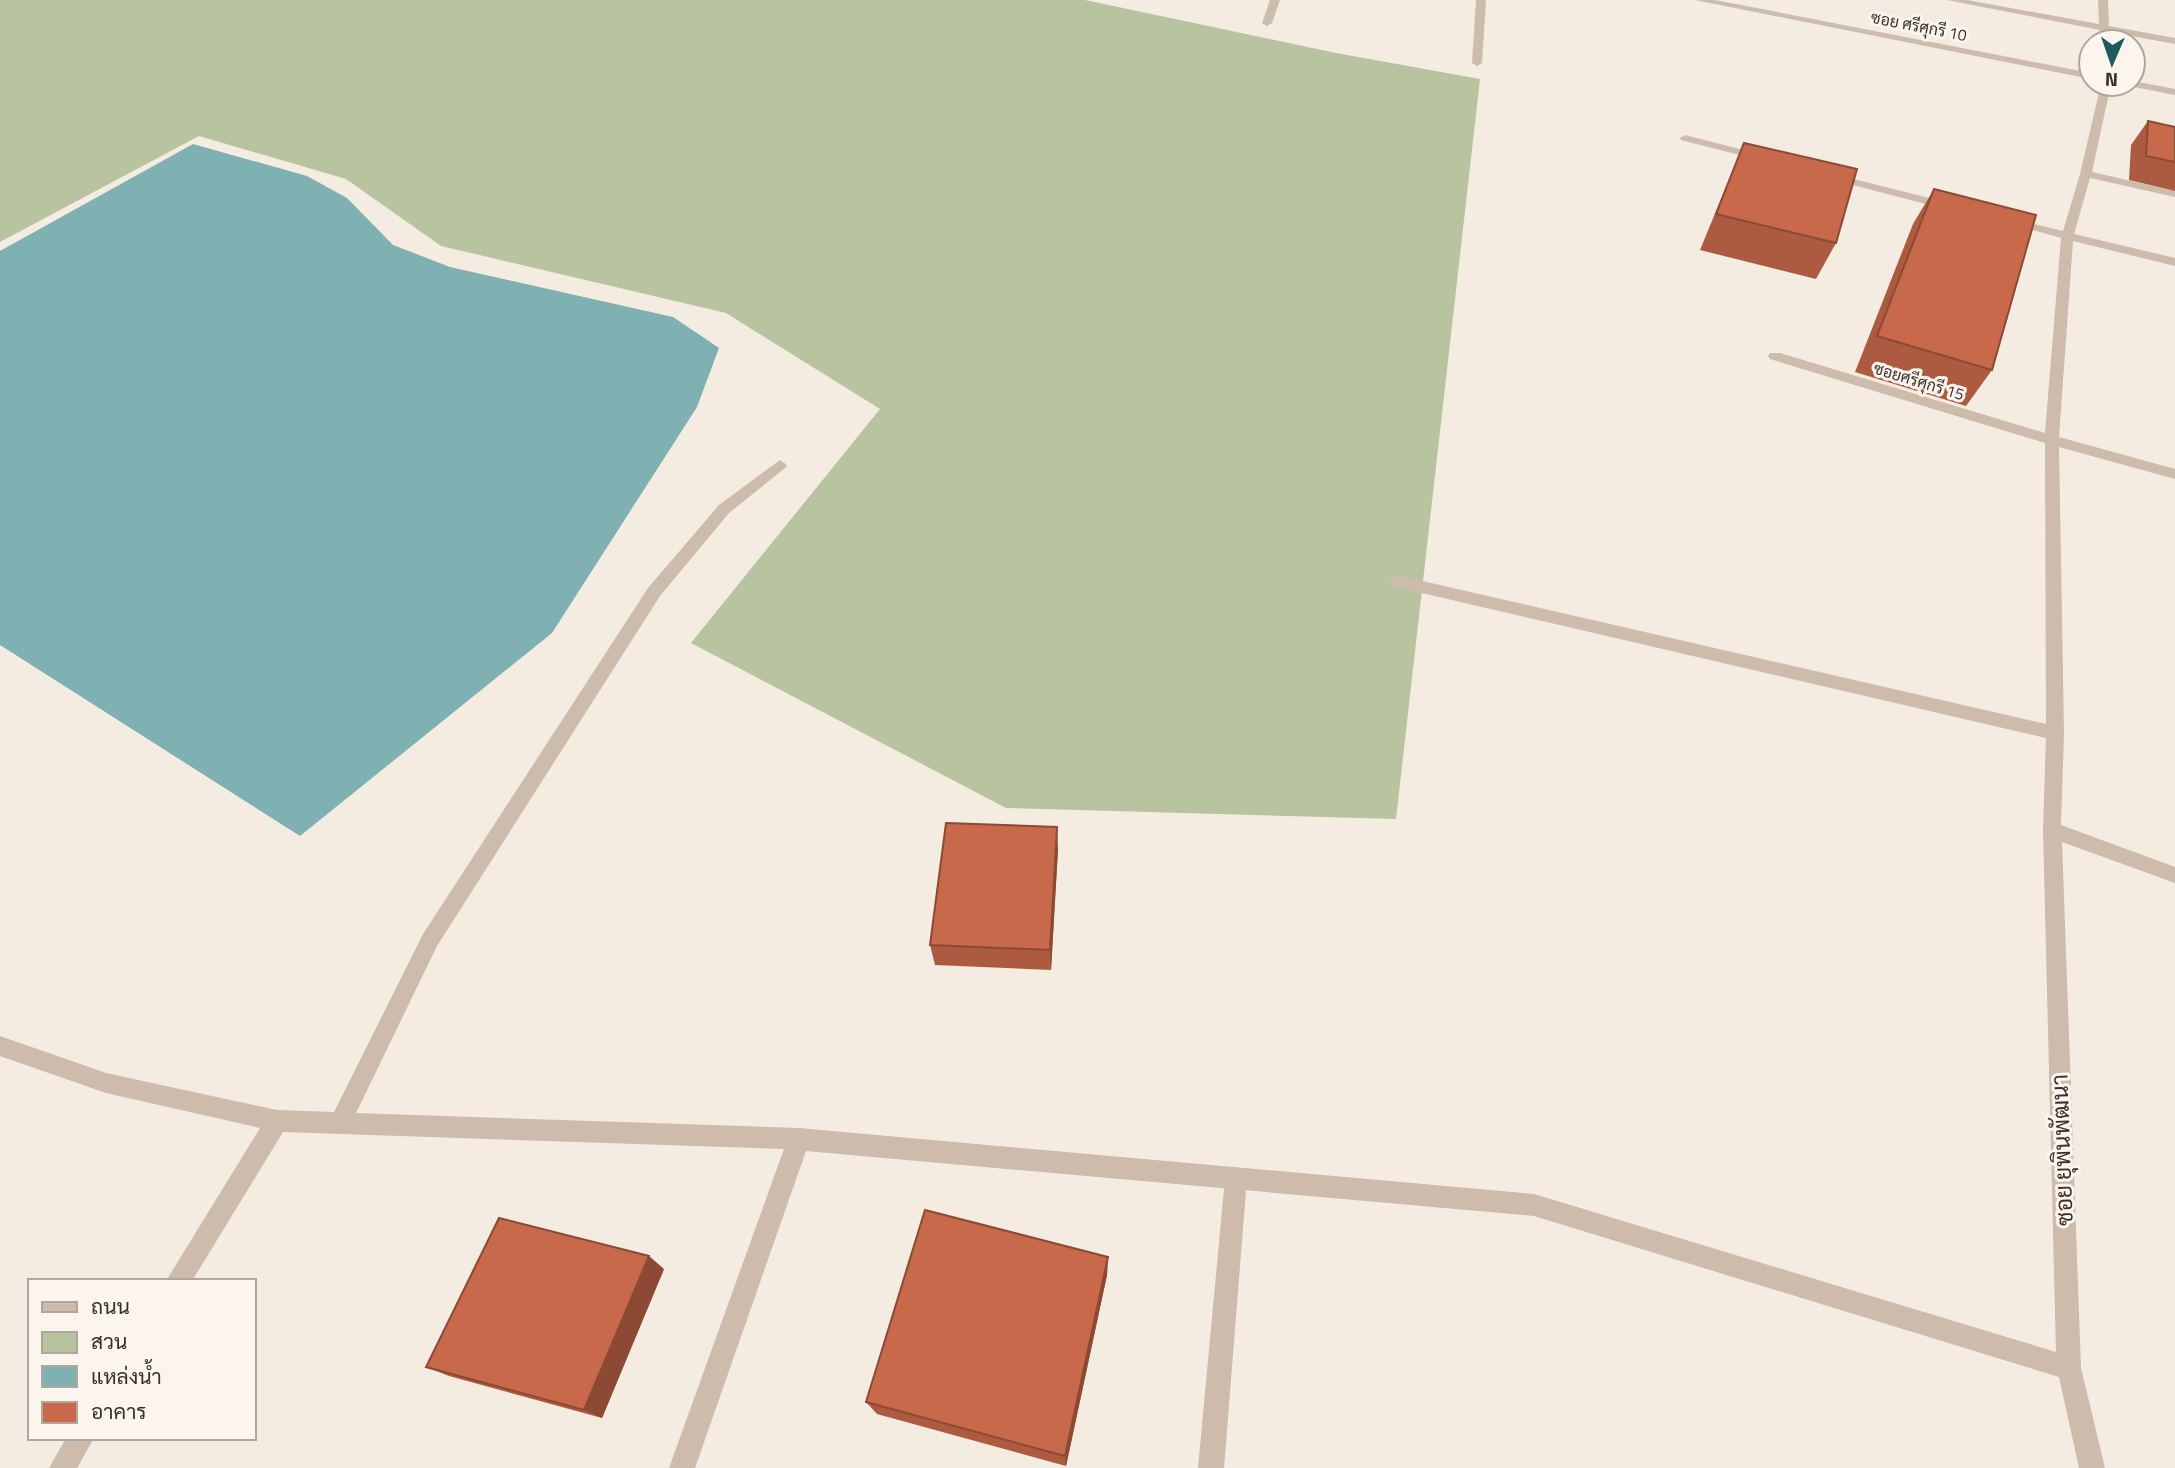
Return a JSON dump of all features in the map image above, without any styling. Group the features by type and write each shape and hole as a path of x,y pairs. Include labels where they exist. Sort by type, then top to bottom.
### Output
{"street":[{"path":"1267,23 1275,0"},
{"path":"1477,63 1481,0"},
{"name":"ซอย ศรีศุกรี 10","path":"1700,0 2077,73"},
{"path":"1952,0 2175,41"},
{"path":"2103,0 2105,27"},
{"path":"2147,87 2175,93"},
{"name":"ซอย ยุพินพัฒนา","path":"2092,1468 2069,1368 2052,830 2055,733 2052,440 2067,236 2086,174 2103,98"},
{"path":"1685,138 1777,162"},
{"path":"1816,172 1962,209"},
{"path":"2086,174 2175,194"},
{"path":"2001,219 2175,262"},
{"name":"ซอยศรีศุกรี 15","path":"1774,356 2052,440 2175,474"},
{"path":"340,1123 430,940 654,592 724,509 780,465"},
{"path":"1396,581 2055,733"},
{"path":"2052,830 2175,875"},
{"path":"0,1046 106,1083 277,1121 799,1139 1534,1205 2069,1368"},
{"path":"179,1279 277,1121"},
{"path":"682,1468 799,1139"},
{"path":"1211,1468 1236,1178"},
{"path":"62,1468 80,1440"}],"green space":[{"path":"0,0 1085,0 1336,53 1480,79 1396,819 1006,808 691,643 880,409 726,313 441,246 346,179 199,136 0,242"}],"water":[{"path":"193,144 307,176 347,198 393,245 450,267 673,317 719,348 697,407 552,633 300,836 0,645 0,251"}],"building":[{"path":"2148,121 2175,127 2175,162 2146,156"},
{"path":"1744,143 1857,169 1836,243 1716,214"},
{"path":"1934,189 2036,215 1992,370 1877,336"},
{"path":"946,823 1057,827 1050,950 930,945"},
{"path":"925,1210 1108,1257 1065,1456 866,1402"},
{"path":"499,1218 649,1256 584,1410 426,1367"}]}
